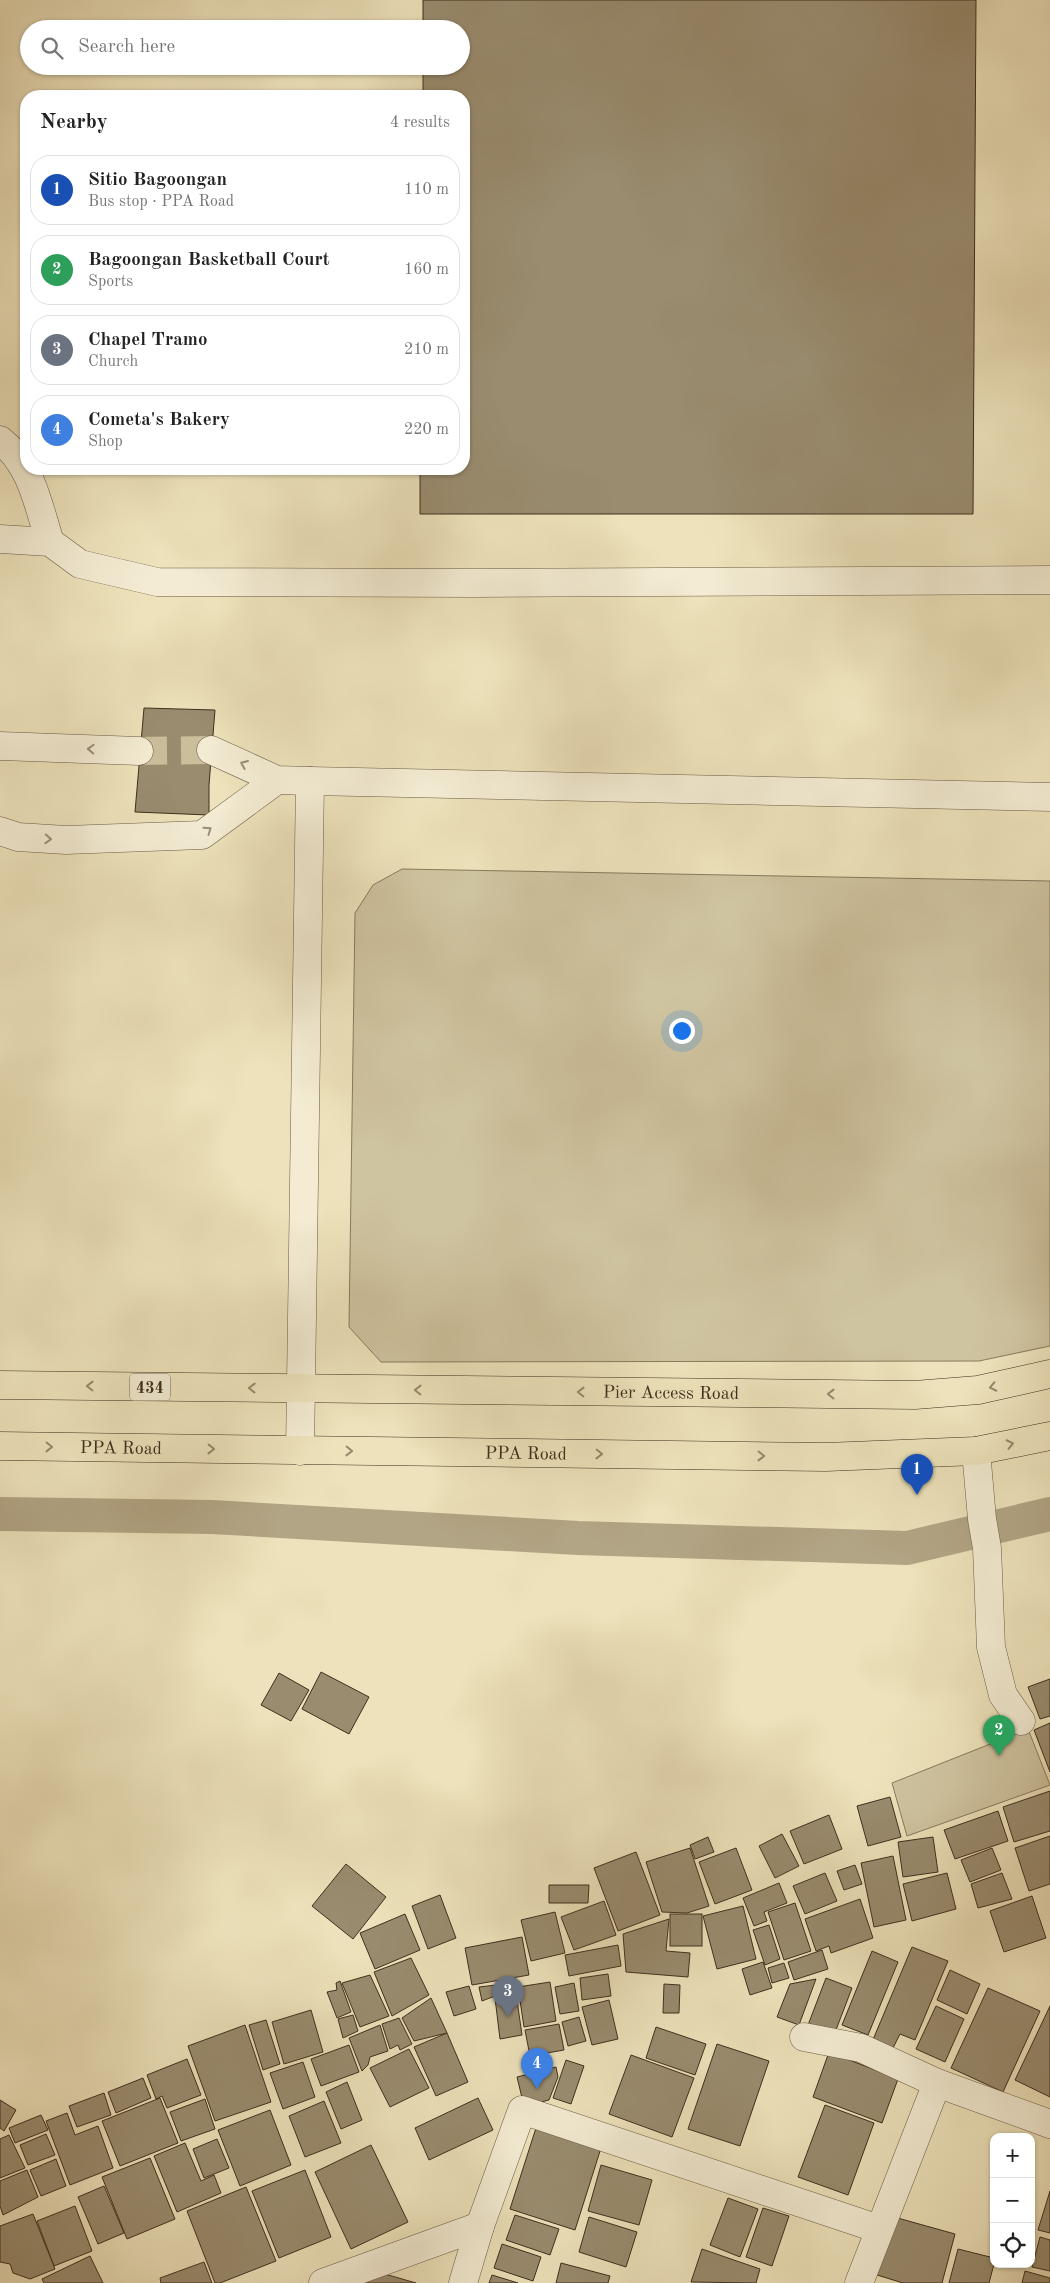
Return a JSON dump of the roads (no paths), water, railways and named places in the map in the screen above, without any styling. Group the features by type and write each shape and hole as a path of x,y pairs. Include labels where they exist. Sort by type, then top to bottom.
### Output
{"highway":[{"name":"Pier Access Road","path":"301,1389 915,1395 978,1390 1045,1375"},
{"name":"434","path":"0,1385 301,1389"},
{"name":"PPA Road","path":"0,1446 826,1456 976,1452 1050,1436"}],"street":[{"path":"0,440 12,449 20,461"},
{"path":"29,475 50,542"},
{"path":"0,539 50,542 80,564 156,582 484,583 1050,580"},
{"path":"0,746 139,751"},
{"path":"211,750 277,780 310,782 1050,797"},
{"path":"0,831 18,837 66,840 202,835 277,780"},
{"path":"300,1451 310,782"},
{"path":"976,1452 982,1519 987,1548 991,1647 1004,1696 1021,1721"},
{"path":"804,2037 861,2048 937,2083 1050,2124"},
{"path":"859,2283 937,2083"},
{"path":"464,2283 480,2226 522,2110 879,2229"},
{"path":"323,2283 480,2226"}],"waterway":[{"path":"0,1514 212,1517 578,1538 907,1548 1050,1514"}],"tunnel":[{"path":"139,751 211,750"}],"place":[{"name":"Sitio Bagoongan","path":"917,1495"},
{"name":"Bagoongan Basketball Court","path":"999,1756"},
{"name":"Chapel Tramo","path":"508,2017"},
{"name":"Cometa's Bakery","path":"537,2089"}]}
